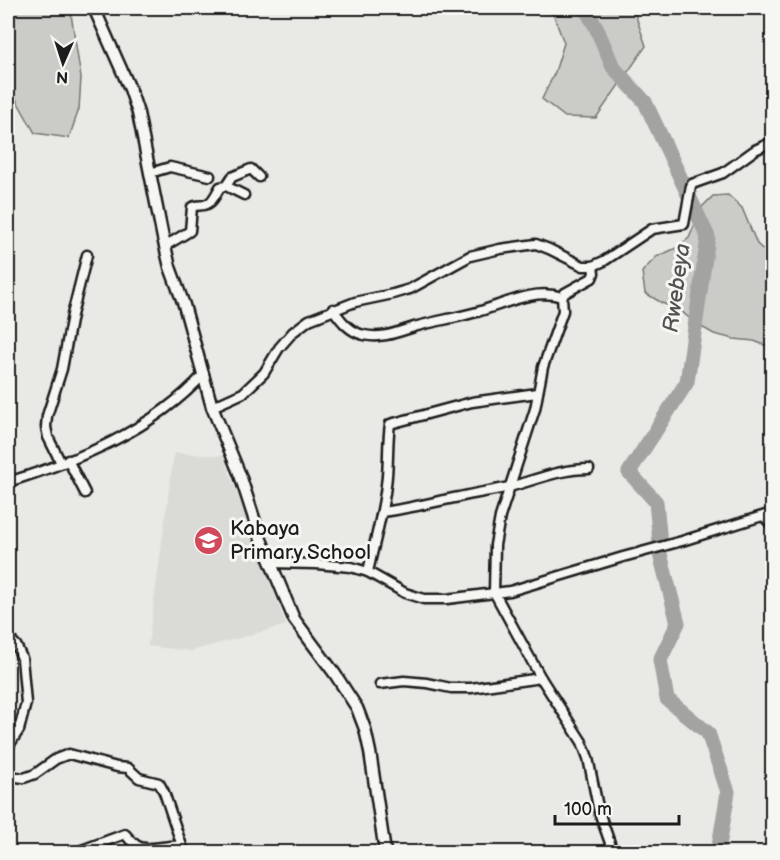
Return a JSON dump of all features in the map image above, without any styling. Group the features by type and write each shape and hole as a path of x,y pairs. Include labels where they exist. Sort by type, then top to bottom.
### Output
{"main road":[{"path":"94,8 138,112 170,267 184,305 212,407 240,475 260,537 294,619 357,708 365,729 385,852"}],"street":[{"path":"212,407 243,393 264,374 279,348 293,332 309,320 355,302 410,289 470,256 500,249 536,244 583,266 592,266 604,261 652,229 684,224 692,184 723,173 755,150 772,142"},
{"path":"150,173 170,167 210,176"},
{"path":"226,186 232,177 251,169 259,177"},
{"path":"165,246 190,231 192,207 207,205 220,187 226,186 244,195"},
{"path":"85,493 48,437 46,416 62,369 87,255"},
{"path":"592,266 594,273 592,278 562,297 563,311 543,367 535,409 500,517 494,592 541,678 582,742 588,758 599,812 612,852"},
{"path":"333,309 341,322 350,328 363,335 374,336 388,335 476,312 534,294 554,294 562,297"},
{"path":"8,482 64,462 120,437 178,400 204,374"},
{"path":"368,572 382,512 390,424 472,402 537,393"},
{"path":"382,512 410,509 460,496 510,487 550,474 589,469"},
{"path":"271,563 351,567 368,572 399,591 424,599 447,599 510,591 772,513"},
{"path":"764,517 772,525"},
{"path":"8,637 16,645 22,658 26,703 19,730 8,747"},
{"path":"380,684 404,681 451,688 471,688 541,678"},
{"path":"8,723 19,730"},
{"path":"8,776 24,778 69,754 117,768 128,768 139,778 159,783 182,849"},
{"path":"76,852 125,834 137,846 143,848 174,845 182,849"}],"shaded area":[{"path":"8,8 68,8 71,14 81,78 79,109 69,138 35,133 8,85"},
{"path":"542,8 633,8 646,46 596,118 565,117 542,99 555,72 564,43 554,16"},
{"path":"728,195 742,208 757,244 772,258 772,348 754,341 714,334 696,324 681,311 645,293 642,272 656,257 674,249 689,238 702,207 713,196"},
{"name":"Kabaya Primary School","path":"174,453 223,456 286,625 191,651 148,646"}],"waterway":[{"name":"Rwebeya","path":"585,8 613,67 645,102 708,237 687,382 629,472 656,502 660,543"},
{"name":"Rwebeya","path":"660,554 678,623 660,660 667,699 708,733 728,792 718,852"}],"place":[{"name":"Kabaya Primary School","path":"209,540"}]}
